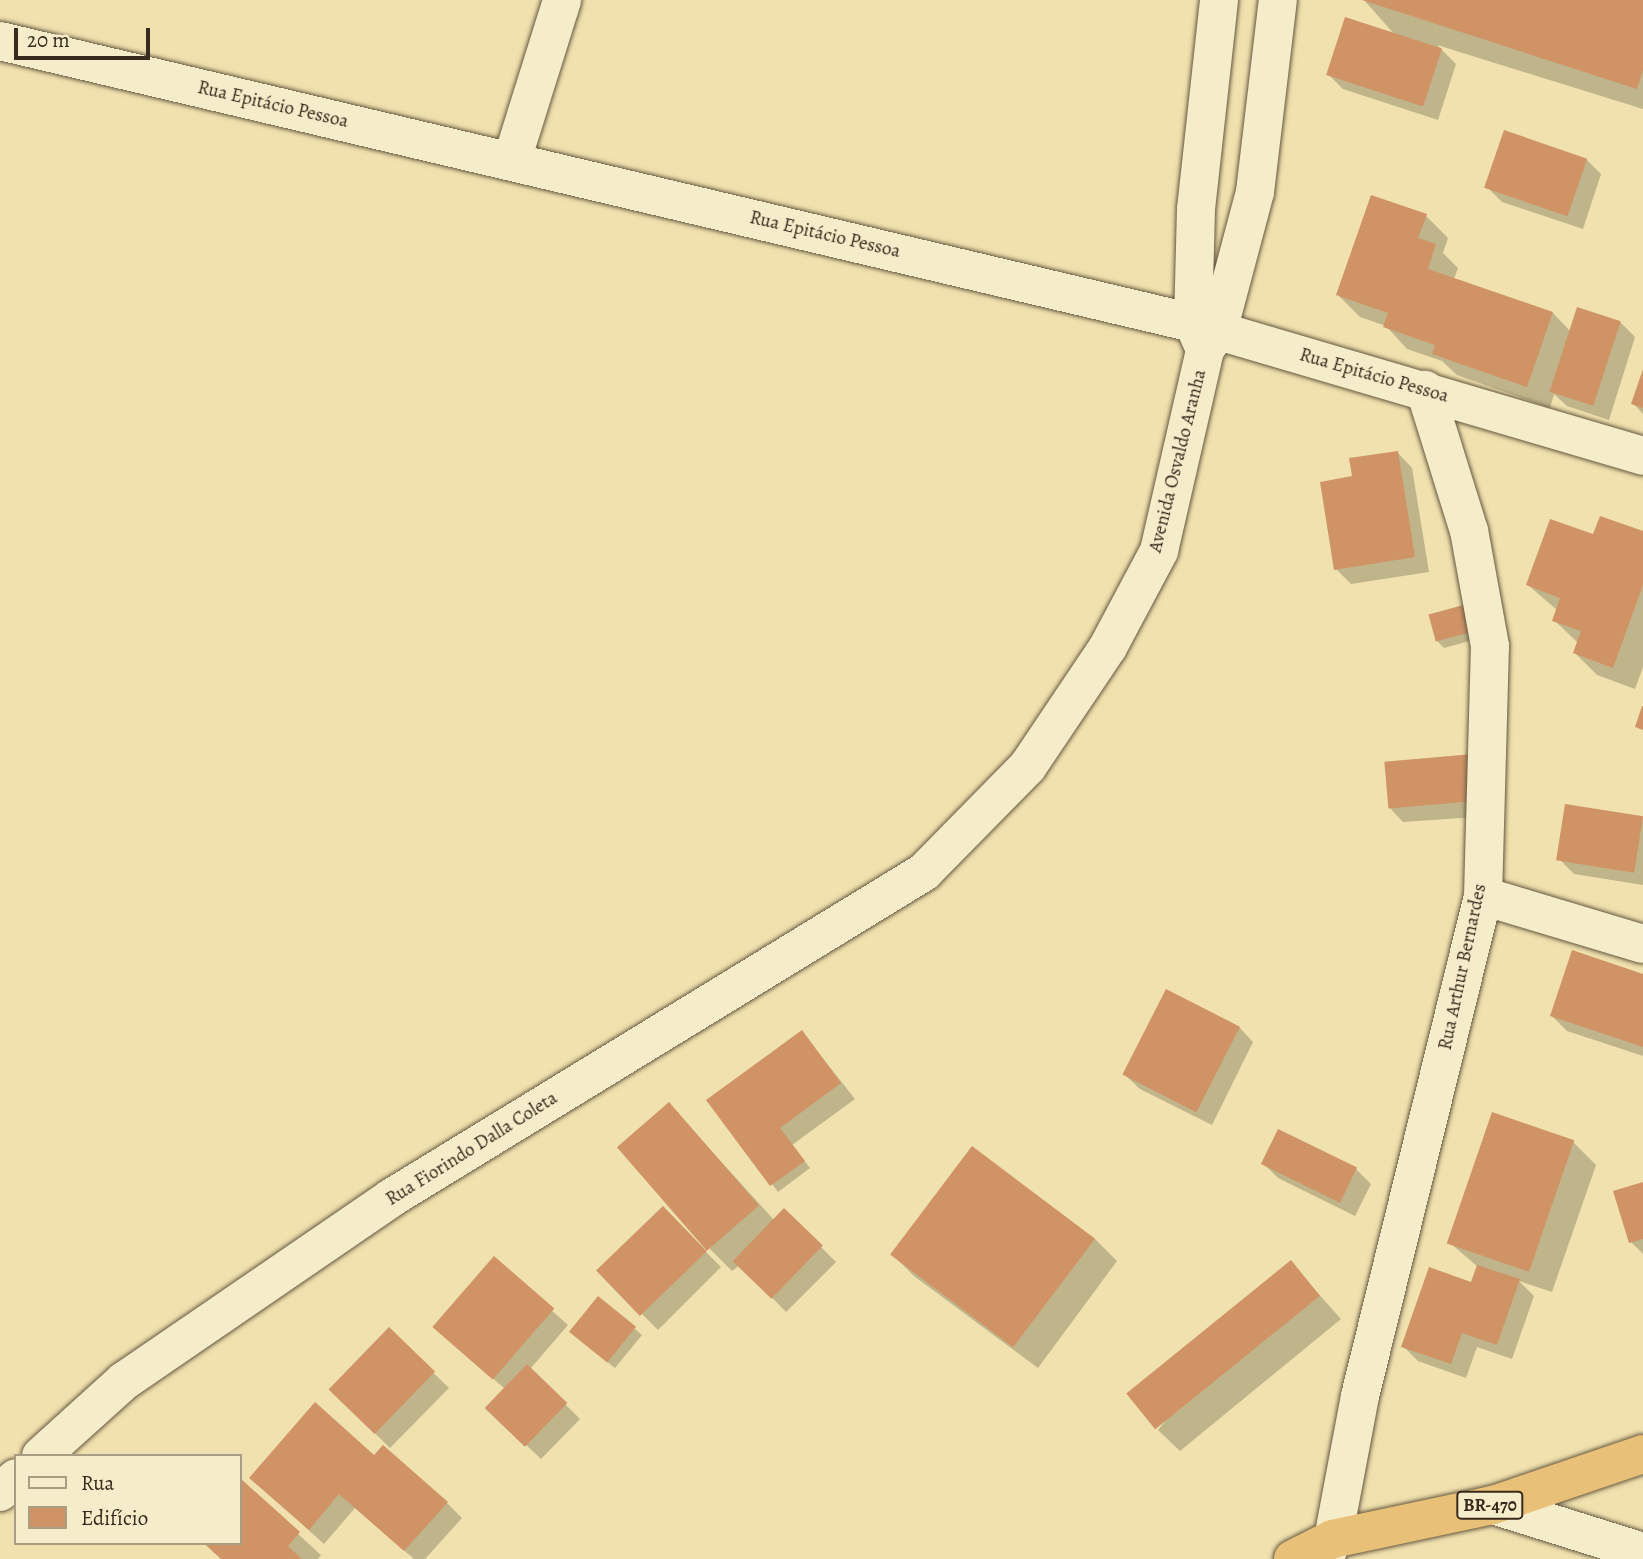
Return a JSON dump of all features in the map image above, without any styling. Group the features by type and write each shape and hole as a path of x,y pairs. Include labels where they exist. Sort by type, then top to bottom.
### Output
{"highway":[{"name":"BR-470","path":"1293,1559 1493,1504 1643,1454"}],"street":[{"path":"512,160 562,0"},
{"name":"Avenida Osvaldo Aranha","path":"1205,335 1196,209 1219,0"},
{"name":"Avenida Osvaldo Aranha","path":"925,872 1028,766 1108,647 1159,551 1205,335 1255,192 1278,0"},
{"name":"Rua Epitácio Pessoa","path":"0,41 512,160 1425,390 1643,456"},
{"name":"Rua Arthur Bernardes","path":"1328,1549 1360,1396 1483,896 1490,646 1469,531 1425,390"},
{"name":"Rua Fiorindo Dalla Coleta","path":"43,1454 124,1381 391,1198 925,872"},
{"path":"1483,896 1643,944"},
{"path":"0,1492 14,1480"},
{"path":"1493,1504 1643,1552"}],"building":[{"path":"1362,0 1643,0 1643,70 1637,89"},
{"path":"1345,17 1442,49 1423,107 1326,75"},
{"path":"1504,130 1587,159 1567,216 1484,188"},
{"path":"1371,195 1427,214 1418,238 1436,244 1428,269 1553,312 1527,387 1432,354 1435,345 1383,327 1388,313 1336,295"},
{"path":"1577,307 1621,321 1593,406 1549,392"},
{"path":"1643,369 1643,408 1631,404"},
{"path":"1398,451 1415,557 1334,570 1320,482 1352,476 1349,458"},
{"path":"1600,516 1643,531 1643,585 1613,668 1573,653 1581,631 1552,621 1560,598 1526,585 1550,519 1593,534"},
{"path":"1471,603 1478,630 1436,641 1428,614"},
{"path":"1643,706 1643,730 1635,727"},
{"path":"1473,754 1477,801 1388,809 1384,762"},
{"path":"1565,804 1643,816 1634,873 1556,860"},
{"path":"1572,950 1643,974 1643,1047 1550,1016"},
{"path":"1166,989 1240,1027 1196,1112 1122,1075"},
{"path":"802,1030 841,1083 780,1128 805,1161 770,1186 706,1100"},
{"path":"669,1102 759,1205 707,1251 617,1147"},
{"path":"1492,1112 1574,1140 1529,1272 1447,1243"},
{"path":"1278,1129 1357,1168 1340,1203 1261,1164"},
{"path":"972,1146 1095,1239 1013,1347 890,1255"},
{"path":"1643,1182 1643,1239 1629,1243 1613,1191"},
{"path":"663,1206 707,1251 640,1316 596,1271"},
{"path":"784,1208 823,1246 771,1299 733,1261"},
{"path":"494,1256 554,1308 493,1379 432,1327"},
{"path":"1291,1260 1320,1296 1155,1429 1126,1393"},
{"path":"1477,1265 1520,1279 1497,1345 1462,1333 1451,1364 1401,1347 1429,1267 1471,1282"},
{"path":"598,1296 636,1327 607,1363 569,1332"},
{"path":"389,1327 435,1371 375,1434 329,1390"},
{"path":"527,1364 567,1403 525,1447 485,1408"},
{"path":"315,1402 374,1455 383,1445 448,1502 404,1551 339,1494 309,1530 249,1478"},
{"path":"242,1480 300,1532 288,1546 302,1559 221,1559 206,1545 242,1545"}]}
